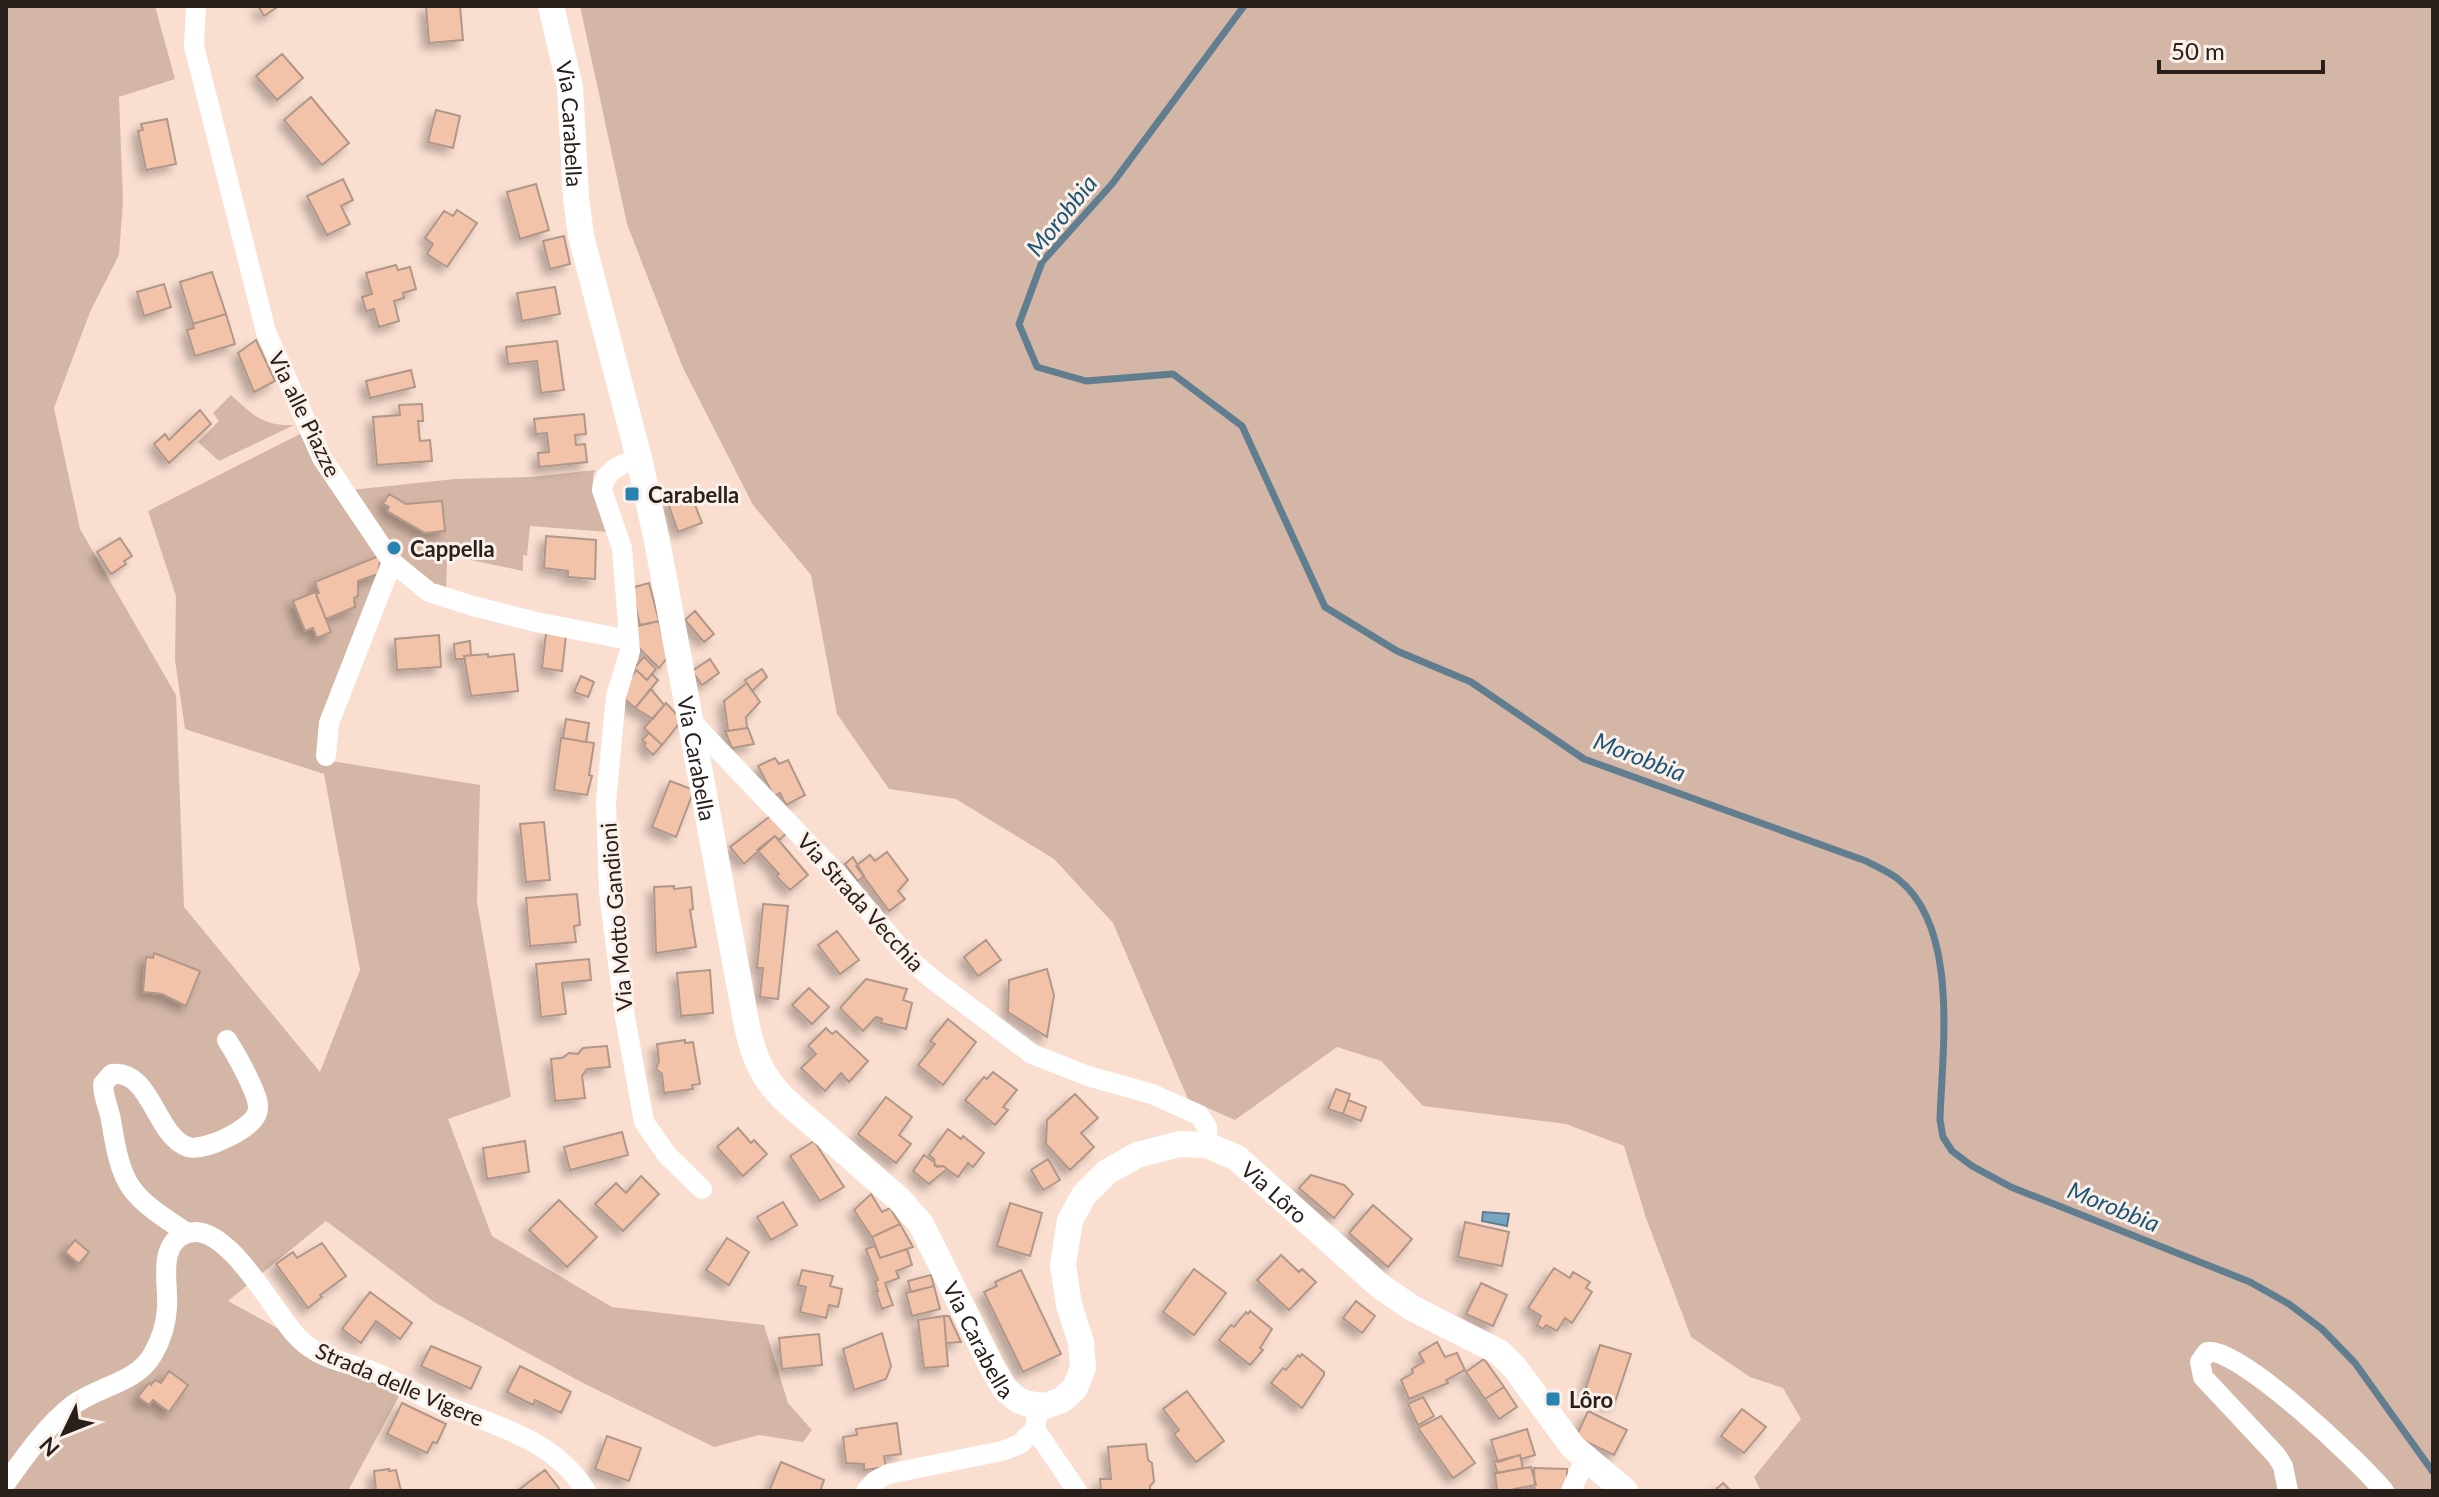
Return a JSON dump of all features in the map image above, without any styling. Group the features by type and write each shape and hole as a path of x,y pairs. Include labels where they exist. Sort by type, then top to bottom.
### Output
{"street":[{"name":"Via alle Piazze","path":"196,6 194,46 266,332 322,458 392,562 429,592 458,602 536,622 629,640"},
{"name":"Via Carabella","path":"551,6 570,87 581,236 639,458 747,1026 761,1070 784,1099 913,1213 939,1257 1005,1389 1037,1417"},
{"name":"Via Motto Gandioni","path":"639,458 610,472 602,490 622,548 630,657 616,696 606,802 609,892 625,1017 644,1122 667,1155 702,1189"},
{"path":"326,756 329,723 392,562"},
{"name":"Via Strada Vecchia","path":"691,721 841,878 908,958 931,978 1032,1054 1088,1076 1152,1094 1199,1115 1207,1127 1207,1145"},
{"name":"Strada delle Vigere","path":"227,1040 253,1089 257,1113 248,1124 208,1146 193,1148 181,1143 136,1083 125,1075 112,1074 103,1084 126,1182 145,1203 187,1233 205,1234 221,1244 250,1272 293,1332 309,1347 329,1358 373,1372 428,1399 496,1424 542,1447 564,1462 586,1491"},
{"name":"Via Lôro","path":"1037,1417 1069,1394 1083,1368 1081,1342 1069,1305 1063,1265 1066,1235 1076,1207 1095,1183 1137,1155 1168,1146 1207,1145 1237,1158 1388,1292 1412,1308 1499,1352 1515,1368 1562,1435 1585,1459 1625,1491"},
{"path":"6,1483 45,1433 70,1408 94,1392 131,1376 151,1358 165,1322 167,1256 187,1233"},
{"path":"2288,1491 2283,1466 2276,1455 2203,1377 2200,1362 2207,1352 2214,1351 2229,1358 2299,1409 2368,1472 2384,1491"},
{"path":"866,1491 875,1481 888,1474 1002,1451 1020,1444 1037,1417 1077,1491"},
{"path":"1571,1491 1585,1459"}],"shaded area":[{"path":"6,6 155,6 175,79 119,97 123,201 119,255 90,312 54,408 80,529 176,695 184,907 320,1072 360,970 324,774 185,729 175,660 176,596 148,511 302,433 392,562 325,760 480,785 477,902 511,1097 448,1119 492,1236 612,1307 764,1325 788,1403 812,1430 803,1442 759,1435 714,1447 581,1382 434,1302 326,1221 228,1301 301,1341 404,1387 348,1491 6,1491"},
{"path":"580,6 2433,6 2433,1491 1761,1491 1754,1477 1801,1419 1783,1388 1750,1377 1691,1337 1646,1218 1624,1146 1566,1124 1423,1106 1381,1061 1337,1047 1235,1120 1188,1099 1113,923 1054,859 956,799 889,789 837,714 811,575 753,505 683,368 627,224"},
{"path":"231,395 259,418 274,424 294,425 219,461 198,442 219,421 213,413"},
{"path":"595,470 594,495 608,532 530,526 527,556 523,555 523,571 447,555 446,594 404,560 351,490 455,479 532,477"}],"water":[{"path":"1483,1212 1509,1214 1507,1226 1482,1221"}],"building":[{"path":"258,6 279,6 264,16"},
{"path":"426,6 460,6 463,40 429,43"},
{"path":"282,54 303,78 277,100 256,76"},
{"path":"311,97 349,143 322,165 284,120"},
{"path":"436,110 460,116 453,148 428,142"},
{"path":"167,119 176,164 146,170 138,131 143,130 141,124"},
{"path":"343,179 353,200 341,206 350,224 327,235 307,196"},
{"path":"536,184 549,230 520,239 507,192"},
{"path":"457,210 477,223 447,267 427,254 433,244 425,238 444,211 453,216"},
{"path":"564,236 570,264 550,269 543,241"},
{"path":"396,265 398,270 410,267 416,289 403,293 404,298 394,301 399,321 379,327 374,309 366,311 362,297 372,294 366,273"},
{"path":"212,272 226,314 193,324 180,282"},
{"path":"164,284 171,307 144,316 137,292"},
{"path":"555,287 560,314 522,321 517,293"},
{"path":"226,314 235,344 195,356 187,330 194,328 193,324"},
{"path":"256,340 275,381 254,392 238,353"},
{"path":"557,341 564,390 541,393 537,361 508,364 506,347"},
{"path":"411,370 415,387 370,398 366,381"},
{"path":"422,404 423,421 418,421 420,441 430,440 432,461 377,465 373,417 400,415 399,405"},
{"path":"200,410 211,424 169,463 154,444 165,434 169,440"},
{"path":"584,414 586,434 575,435 576,445 585,444 587,462 539,467 538,453 549,452 547,433 536,434 534,419"},
{"path":"690,492 702,523 678,532 667,500"},
{"path":"389,494 406,504 442,501 445,531 425,533 387,511 389,507 383,504"},
{"path":"546,536 596,540 595,579 568,577 568,571 544,568"},
{"path":"120,538 132,556 111,574 97,552"},
{"path":"381,555 378,574 358,581 355,607 326,619 316,594 319,593 315,582"},
{"path":"649,583 659,621 640,625 631,588"},
{"path":"315,592 331,632 317,638 313,628 305,631 293,601"},
{"path":"695,611 714,634 704,642 685,620"},
{"path":"659,621 667,658 659,668 639,648 634,627"},
{"path":"546,633 566,635 562,671 542,668"},
{"path":"439,635 441,667 397,670 395,639"},
{"path":"470,641 471,655 464,656 465,659 455,659 454,644"},
{"path":"488,654 488,657 514,654 518,691 471,696 464,656"},
{"path":"644,657 656,669 647,680 634,668"},
{"path":"710,659 719,673 702,685 692,671"},
{"path":"762,669 767,677 752,691 745,680"},
{"path":"636,670 647,680 652,674 658,680 635,708 620,695"},
{"path":"581,676 594,682 588,697 574,692"},
{"path":"747,683 760,702 746,717 747,728 728,731 724,701"},
{"path":"651,689 664,705 653,719 635,708"},
{"path":"666,703 682,720 662,745 644,728"},
{"path":"566,719 589,723 586,742 563,738"},
{"path":"748,728 754,744 732,748 725,731"},
{"path":"649,733 662,745 653,755 642,740"},
{"path":"561,738 594,743 589,775 592,776 587,795 554,790"},
{"path":"775,758 779,764 788,760 805,795 786,805 780,793 774,796 758,766"},
{"path":"670,781 694,790 676,837 652,827"},
{"path":"773,814 789,831 779,840 775,836 744,864 730,847"},
{"path":"544,822 550,880 526,882 520,824"},
{"path":"775,836 808,875 790,890 757,850"},
{"path":"887,852 908,880 898,891 905,899 889,911 856,866 870,855 875,861"},
{"path":"853,857 864,876 858,881 845,864"},
{"path":"674,886 674,889 691,887 693,909 690,910 696,947 656,953 654,887"},
{"path":"577,894 580,925 574,926 576,942 530,946 526,898"},
{"path":"763,904 788,906 778,999 760,997 763,968 757,968"},
{"path":"837,931 859,960 840,974 818,945"},
{"path":"986,940 1001,960 978,976 964,957"},
{"path":"154,953 200,971 186,1006 162,994 143,992 146,957 153,958"},
{"path":"589,959 591,980 562,983 566,1014 541,1017 536,964"},
{"path":"1047,969 1054,995 1047,1037 1008,1012 1009,980"},
{"path":"710,970 713,1013 681,1016 677,973"},
{"path":"866,979 907,989 903,1000 912,1003 906,1029 881,1023 882,1019 876,1017 863,1031 840,1008"},
{"path":"809,988 829,1007 812,1024 792,1005"},
{"path":"948,1019 976,1042 943,1085 918,1065 935,1044 930,1041"},
{"path":"826,1028 832,1034 836,1031 868,1061 849,1082 841,1073 825,1091 801,1068 816,1054 808,1046"},
{"path":"685,1040 685,1043 693,1042 700,1084 692,1085 693,1089 664,1093 662,1074 656,1069 659,1061 657,1044"},
{"path":"607,1046 610,1067 587,1069 582,1076 585,1098 555,1101 551,1059 562,1058 569,1053 578,1054 583,1048"},
{"path":"993,1072 1017,1090 1003,1107 1008,1110 995,1125 965,1100 984,1077 987,1079"},
{"path":"1336,1089 1350,1094 1343,1114 1328,1109"},
{"path":"1075,1094 1098,1118 1081,1133 1094,1147 1070,1170 1046,1144 1047,1120"},
{"path":"886,1097 912,1117 899,1135 911,1144 896,1163 858,1134"},
{"path":"1348,1100 1366,1107 1361,1121 1343,1114"},
{"path":"738,1128 751,1143 754,1140 767,1154 743,1176 717,1147"},
{"path":"948,1129 961,1139 963,1136 984,1153 973,1167 968,1163 958,1177 943,1166 935,1166 934,1159 929,1155"},
{"path":"622,1132 628,1155 570,1170 564,1147"},
{"path":"525,1141 529,1172 487,1179 483,1148"},
{"path":"814,1141 844,1187 820,1201 790,1156"},
{"path":"924,1155 937,1167 947,1169 929,1184 913,1171"},
{"path":"1048,1159 1060,1180 1043,1190 1031,1170"},
{"path":"1311,1175 1344,1185 1353,1194 1334,1218 1299,1188"},
{"path":"641,1176 659,1194 623,1231 595,1204 616,1183 626,1193"},
{"path":"871,1194 882,1212 890,1208 900,1224 872,1237 854,1210"},
{"path":"559,1200 597,1237 567,1267 529,1230"},
{"path":"783,1202 797,1225 771,1240 757,1217"},
{"path":"1010,1203 1042,1213 1030,1256 997,1246"},
{"path":"1373,1205 1412,1239 1388,1267 1349,1233"},
{"path":"1465,1222 1509,1232 1502,1266 1458,1257"},
{"path":"900,1224 913,1247 880,1258 872,1237"},
{"path":"727,1238 749,1252 729,1285 706,1270"},
{"path":"75,1240 89,1252 79,1264 65,1252"},
{"path":"322,1243 346,1276 308,1308 276,1264 293,1252 297,1258"},
{"path":"875,1246 880,1258 907,1249 912,1265 896,1271 899,1278 885,1283 893,1305 882,1309 876,1291 875,1281 878,1280 866,1249"},
{"path":"1281,1255 1299,1272 1302,1269 1316,1282 1289,1310 1257,1280"},
{"path":"1554,1268 1570,1278 1573,1272 1590,1282 1586,1288 1592,1292 1572,1323 1565,1318 1557,1331 1546,1325 1543,1329 1537,1325 1541,1316 1528,1308"},
{"path":"1194,1269 1226,1293 1194,1335 1163,1312"},
{"path":"802,1270 833,1276 830,1286 842,1289 838,1307 829,1305 826,1318 800,1312 806,1287 798,1285"},
{"path":"1021,1270 1061,1354 1023,1372 984,1292 997,1286 995,1282"},
{"path":"931,1275 934,1286 911,1292 908,1281"},
{"path":"1481,1283 1507,1295 1493,1326 1466,1314"},
{"path":"934,1286 940,1309 912,1316 906,1293"},
{"path":"370,1292 412,1323 400,1339 376,1321 361,1343 342,1329"},
{"path":"1356,1301 1375,1316 1362,1333 1343,1318"},
{"path":"1250,1311 1272,1329 1260,1348 1263,1350 1250,1365 1219,1340 1231,1325 1234,1327"},
{"path":"944,1316 948,1366 924,1368 918,1320"},
{"path":"944,1316 949,1316 961,1342 946,1343"},
{"path":"882,1333 891,1366 886,1379 854,1390 843,1349"},
{"path":"819,1334 822,1365 782,1369 779,1338"},
{"path":"1437,1342 1445,1357 1457,1353 1465,1370 1446,1380 1448,1383 1409,1399 1401,1380 1424,1362 1419,1353"},
{"path":"1600,1345 1631,1354 1614,1405 1584,1394"},
{"path":"431,1346 481,1367 471,1389 421,1366"},
{"path":"1302,1354 1324,1375 1302,1408 1271,1383 1283,1368 1286,1370"},
{"path":"1484,1359 1504,1387 1485,1399 1466,1372"},
{"path":"520,1366 571,1392 561,1413 535,1400 533,1405 507,1392"},
{"path":"169,1371 188,1385 169,1412 153,1400 149,1405 138,1397 149,1383 151,1385 155,1380 161,1383"},
{"path":"1504,1387 1517,1407 1499,1419 1485,1399"},
{"path":"1187,1391 1224,1441 1196,1462 1174,1434 1179,1430 1163,1409"},
{"path":"1423,1397 1434,1416 1418,1425 1408,1404"},
{"path":"402,1403 446,1424 437,1443 433,1442 427,1453 387,1434"},
{"path":"1742,1409 1766,1427 1744,1453 1721,1436"},
{"path":"1588,1411 1627,1430 1614,1455 1576,1437"},
{"path":"1441,1416 1475,1463 1453,1478 1418,1428"},
{"path":"897,1423 901,1454 884,1456 886,1467 864,1470 864,1464 846,1463 843,1437 857,1435 856,1429"},
{"path":"1527,1429 1535,1455 1521,1459 1520,1455 1498,1462 1491,1440"},
{"path":"607,1436 641,1448 629,1481 595,1469"},
{"path":"1146,1444 1154,1482 1150,1491 1101,1491 1100,1479 1111,1479 1108,1447"},
{"path":"1520,1455 1523,1468 1498,1473 1494,1462"},
{"path":"781,1462 824,1480 820,1491 769,1491"},
{"path":"1531,1467 1536,1485 1515,1491 1497,1491 1495,1473"},
{"path":"1534,1468 1567,1469 1567,1491 1535,1491"},
{"path":"396,1470 401,1491 376,1491 374,1471"},
{"path":"545,1470 561,1491 517,1491"},
{"path":"1723,1483 1731,1491 1714,1491"}],"waterway":[{"name":"Morobbia","path":"1244,6 1112,184 1042,262 1019,324 1037,367 1086,381 1173,374 1242,426 1325,607 1397,651 1471,682 1584,759 1866,861 1898,879 1918,901 1931,927 1939,958 1944,1026 1940,1120 1943,1137 1952,1151 2011,1187 2250,1282 2289,1304 2322,1329 2355,1363 2433,1472"}],"place":[{"name":"Carabella","path":"632,494"},
{"name":"Cappella","path":"394,548"},
{"name":"Lôro","path":"1553,1399"}]}
